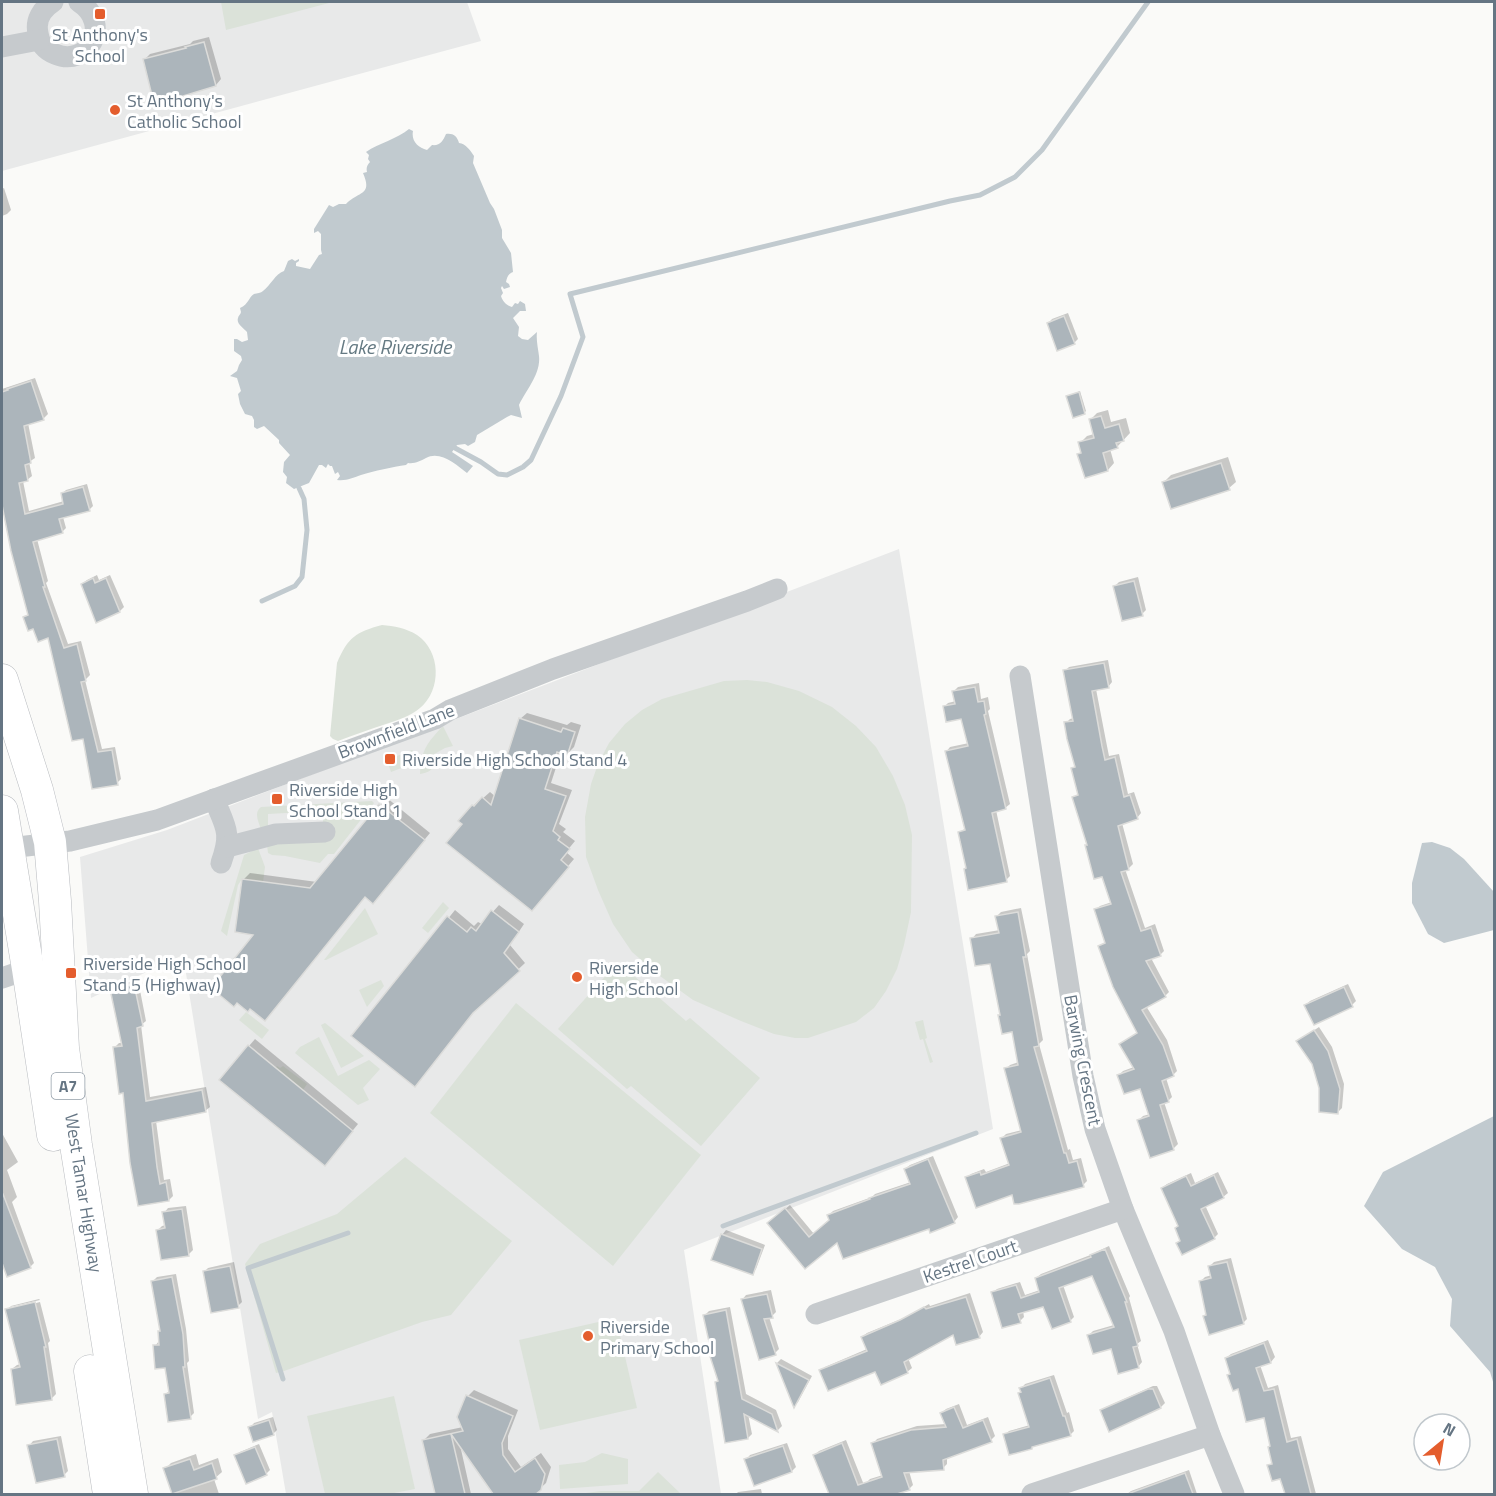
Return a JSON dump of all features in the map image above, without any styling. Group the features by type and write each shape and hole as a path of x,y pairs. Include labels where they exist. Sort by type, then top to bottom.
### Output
{"highway":[{"name":"West Tamar Highway","path":"2,680 37,790 50,843 63,1048 78,1157 132,1494"},
{"name":"West Tamar Highway","path":"2,811 9,848 15,974 109,1494"}],"street":[{"path":"53,2 46,6 40,14 37,23 39,40 47,50 60,56 70,57 87,49 95,33 96,24 93,15 88,7 79,2"},
{"path":"2,46 39,40"},
{"name":"Brownfield Lane","path":"9,848 70,841 157,820 435,718 553,669 777,589"},
{"name":"Barwing Crescent","path":"1020,676 1083,1076 1095,1129 1123,1209 1174,1331 1210,1436 1234,1494"},
{"path":"214,799 227,832 224,855 276,834 325,832"},
{"name":"Kestrel Court","path":"816,1314 1123,1209"},
{"path":"1032,1494 1210,1436"}],"shaded area":[{"name":"St Anthony's Catholic School","path":"2,2 467,2 481,41 2,171"},
{"path":"221,2 333,2 226,30"},
{"name":"Riverside High School","path":"899,549 993,1129 684,1250 721,1494 286,1494 272,1412 258,1419 183,955 91,998 80,857 167,830"},
{"path":"382,625 409,631 425,642 431,651 436,671 432,691 420,708 408,716 338,741 333,739 330,736 337,663 349,641 359,633"},
{"path":"724,681 767,682 799,691 832,707 856,726 876,747 893,776 905,805 912,835 911,912 897,969 886,991 874,1008 856,1022 808,1038 774,1034 741,1021 693,1000 660,976 632,952 613,924 586,857 585,817 591,784 609,743 625,724 642,710 662,699"},
{"path":"443,726 453,746 429,757 434,766 420,774 426,747"},
{"path":"412,750 416,753 412,764 391,772 387,760"},
{"path":"372,801 374,803 334,854 328,854 320,863 268,853 267,845 323,822 323,811 268,814 268,827 261,830 257,812 261,807"},
{"path":"258,848 265,867 263,882 242,879 238,885 227,936 221,931 244,855"},
{"path":"443,902 449,908 428,933 422,928"},
{"path":"365,908 378,934 324,960"},
{"path":"618,962 686,1021 690,1018 760,1078 701,1146 631,1086 627,1089 558,1029"},
{"path":"381,980 384,986 367,1007 359,990"},
{"path":"516,1003 701,1155 613,1266 430,1113"},
{"path":"246,1012 269,1030 262,1039 239,1020"},
{"path":"923,1020 927,1038 925,1039 933,1062 930,1063 915,1022"},
{"path":"325,1023 364,1056 341,1068 321,1025"},
{"path":"319,1037 338,1076 369,1060 380,1069 363,1088 369,1100 358,1105 295,1053 300,1047"},
{"path":"277,1066 280,1068 283,1066 307,1084 303,1090 275,1068"},
{"path":"405,1157 512,1241 451,1315 422,1322 276,1373 245,1264 260,1244 337,1214"},
{"path":"616,1318 637,1408 540,1430 519,1340"},
{"path":"394,1396 415,1489 389,1494 325,1494 307,1416"},
{"path":"602,1453 628,1459 628,1484 560,1489 559,1465 585,1462"},
{"path":"658,1472 681,1494 578,1494 601,1491 639,1491"}],"water":[{"name":"Lake Riverside","path":"409,129 413,131 416,144 424,149 427,150 432,145 439,144 446,134 451,134 474,156 473,163 494,209 502,230 502,238 511,253 513,272 508,276 506,282 510,287 504,289 502,286 501,296 505,303 512,307 520,301 525,304 526,311 520,311 513,318 519,327 518,336 522,339 528,340 537,332 538,369 519,405 522,418 511,415 477,435 475,442 468,446 457,445 452,452 473,466 467,473 442,457 431,456 406,465 347,480 337,480 340,476 338,472 335,474 332,466 328,464 326,468 319,465 309,483 294,489 286,483 287,477 283,472 284,462 290,455 279,440 264,426 257,429 254,427 252,416 245,414 240,404 238,394 241,391 237,378 230,376 237,371 242,360 241,356 234,351 234,339 242,342 248,340 247,332 238,322 240,308 284,271 288,261 299,259 296,266 310,269 322,254 321,234 318,231 314,233 314,229 329,205 333,207 346,204 365,189 366,180 363,173 367,172 370,162 366,152"},
{"path":"1432,842 1450,848 1464,859 1494,892 1494,930 1444,943 1428,934 1412,903 1412,883 1422,843"},
{"path":"1494,1116 1494,1385 1490,1372 1450,1326 1452,1299 1435,1267 1402,1249 1364,1206 1383,1172"}],"building":[{"path":"204,42 216,86 183,96 184,100 155,108 143,59"},
{"path":"1064,316 1075,344 1057,351 1047,323"},
{"path":"31,381 44,420 24,426 31,463 25,465 28,481 19,483 25,514 63,504 61,493 83,487 90,511 59,519 63,533 33,542 45,587 43,587 64,648 77,644 86,681 81,682 98,752 112,750 118,785 92,789 83,739 72,741 48,638 38,642 33,629 28,631 23,617 28,615 11,551 2,505 2,392"},
{"path":"1079,392 1085,414 1073,418 1066,396"},
{"path":"1101,416 1105,428 1119,424 1124,441 1116,443 1118,448 1103,453 1108,471 1085,478 1077,454 1081,453 1078,442 1094,438 1089,419"},
{"path":"1221,463 1230,490 1171,509 1162,482"},
{"path":"93,578 95,583 106,578 120,612 96,623 81,584"},
{"path":"1134,581 1143,616 1122,621 1113,586"},
{"path":"1104,663 1109,688 1092,691 1105,760 1115,757 1124,797 1130,795 1138,819 1118,826 1129,870 1121,872 1141,931 1151,928 1161,956 1146,961 1166,997 1142,1010 1163,1045 1174,1076 1162,1081 1169,1102 1160,1105 1174,1150 1150,1158 1137,1120 1149,1116 1140,1089 1124,1094 1117,1075 1134,1069 1119,1044 1137,1033 1113,987 1098,946 1105,943 1094,909 1111,904 1102,877 1094,879 1085,845 1087,845 1072,797 1078,795 1071,768 1075,767 1064,722 1073,721 1063,670"},
{"path":"975,687 978,702 984,701 986,714 984,715 1006,809 992,813 1007,882 968,890 958,832 965,830 945,751 968,746 961,719 946,722 943,706 955,704 952,691"},
{"path":"519,718 561,732 563,728 575,732 567,756 557,752 545,789 566,796 553,831 560,837 558,840 570,849 561,860 569,867 532,911 446,843 462,824 458,821 472,805 474,806 482,797 491,805"},
{"path":"379,804 425,840 373,904 365,897 265,1021 250,1009 248,1012 237,1003 234,1007 211,988 253,935 235,932 242,879 310,888"},
{"path":"491,910 519,932 504,953 520,971 473,1013 415,1087 351,1036 447,916 467,932 471,927 476,931"},
{"path":"1018,912 1026,957 1023,957 1039,1046 1034,1047 1064,1153 1069,1163 1077,1161 1084,1187 1019,1204 1014,1204 1012,1195 976,1208 965,1177 980,1172 981,1175 1009,1165 1000,1138 1021,1132 1004,1068 1018,1065 1012,1032 1002,1034 990,964 975,966 970,938 999,933 995,916"},
{"path":"134,984 143,1026 137,1028 146,1101 202,1090 206,1112 152,1123 160,1184 166,1182 169,1201 138,1206 130,1163 123,1093 119,1094 113,1047 122,1046 110,989"},
{"path":"1344,987 1353,1007 1314,1025 1304,1005"},
{"path":"1314,1030 1328,1051 1340,1089 1338,1114 1319,1112 1319,1088 1312,1064 1296,1041"},
{"path":"248,1045 353,1131 325,1166 219,1080"},
{"path":"928,1159 955,1223 930,1233 929,1229 843,1259 837,1243 805,1269 767,1223 785,1208 809,1237 829,1220 827,1215 910,1184 904,1169"},
{"path":"1214,1175 1224,1198 1201,1209 1215,1239 1182,1255 1176,1243 1180,1241 1175,1228 1178,1226 1161,1188 1186,1176 1191,1186"},
{"path":"2,1194 31,1268 7,1277 2,1263"},
{"path":"182,1209 189,1256 161,1260 156,1230 165,1228 162,1212"},
{"path":"721,1234 762,1249 753,1275 711,1260"},
{"path":"1105,1249 1127,1302 1125,1302 1138,1346 1133,1347 1139,1368 1118,1374 1111,1349 1093,1354 1087,1335 1114,1327 1092,1276 1059,1288 1071,1322 1052,1329 1043,1307 1018,1314 1021,1323 1002,1328 991,1292 1016,1285 1021,1298 1039,1292 1035,1278 1091,1257 1090,1255"},
{"path":"1227,1262 1244,1324 1209,1335 1203,1316 1206,1315 1199,1281 1211,1278 1208,1266"},
{"path":"230,1266 239,1308 211,1313 203,1271"},
{"path":"172,1277 183,1334 185,1367 183,1367 191,1419 168,1422 164,1394 169,1393 165,1368 155,1369 153,1345 159,1345 158,1331 160,1331 151,1281"},
{"path":"767,1294 773,1318 764,1319 776,1355 759,1360 741,1299"},
{"path":"966,1297 980,1338 956,1345 953,1335 904,1362 908,1373 881,1385 875,1372 828,1391 819,1370 867,1351 861,1337 924,1307 926,1309"},
{"path":"35,1302 46,1347 44,1347 52,1400 16,1405 11,1369 20,1367 5,1309"},
{"path":"726,1310 742,1399 772,1414 778,1432 744,1414 748,1439 725,1443 715,1382 718,1381 707,1347 710,1346 703,1315"},
{"path":"1264,1343 1271,1363 1256,1368 1264,1391 1274,1389 1287,1442 1297,1439 1311,1494 1285,1494 1280,1479 1272,1481 1267,1465 1272,1464 1264,1418 1246,1422 1238,1389 1233,1391 1227,1375 1230,1374 1225,1358"},
{"path":"776,1363 809,1380 794,1408"},
{"path":"1050,1378 1071,1436 1009,1455 1003,1434 1029,1427 1018,1393 1021,1392 1019,1388"},
{"path":"1148,1389 1153,1389 1161,1408 1109,1432 1100,1410"},
{"path":"466,1395 513,1416 502,1443 503,1455 515,1472 535,1458 545,1474 541,1490 536,1494 493,1494 451,1434 465,1494 435,1494 422,1440 463,1431 457,1417"},
{"path":"954,1407 963,1428 983,1420 992,1442 943,1460 944,1470 904,1473 910,1490 897,1494 829,1494 813,1455 842,1443 858,1485 882,1477 871,1443 911,1430 946,1427 940,1413"},
{"path":"269,1420 274,1435 253,1442 248,1427"},
{"path":"57,1439 65,1477 36,1483 27,1445"},
{"path":"783,1446 792,1472 754,1486 744,1459"},
{"path":"255,1447 267,1475 246,1484 234,1455"},
{"path":"190,1459 194,1470 212,1463 217,1479 172,1494 163,1468"},
{"path":"1185,1473 1193,1494 1130,1494 1130,1493"}],"waterway":[{"path":"455,448 498,474 507,475 531,460 561,396 583,337 570,294 980,195 1015,177 1042,150 1148,2"},
{"path":"262,601 295,586 302,577 307,530 304,499 299,488"},
{"path":"723,1226 976,1133"},
{"path":"283,1379 248,1268 348,1233"}],"place":[{"name":"St Anthony's School","path":"100,14"},
{"name":"St Anthony's Catholic School","path":"115,110"},
{"name":"Riverside High School Stand 4","path":"390,759"},
{"name":"Riverside High School Stand 1","path":"277,799"},
{"name":"Riverside High School Stand 5 (Highway)","path":"71,973"},
{"name":"Riverside High School","path":"577,977"},
{"name":"Riverside Primary School","path":"588,1336"}]}
